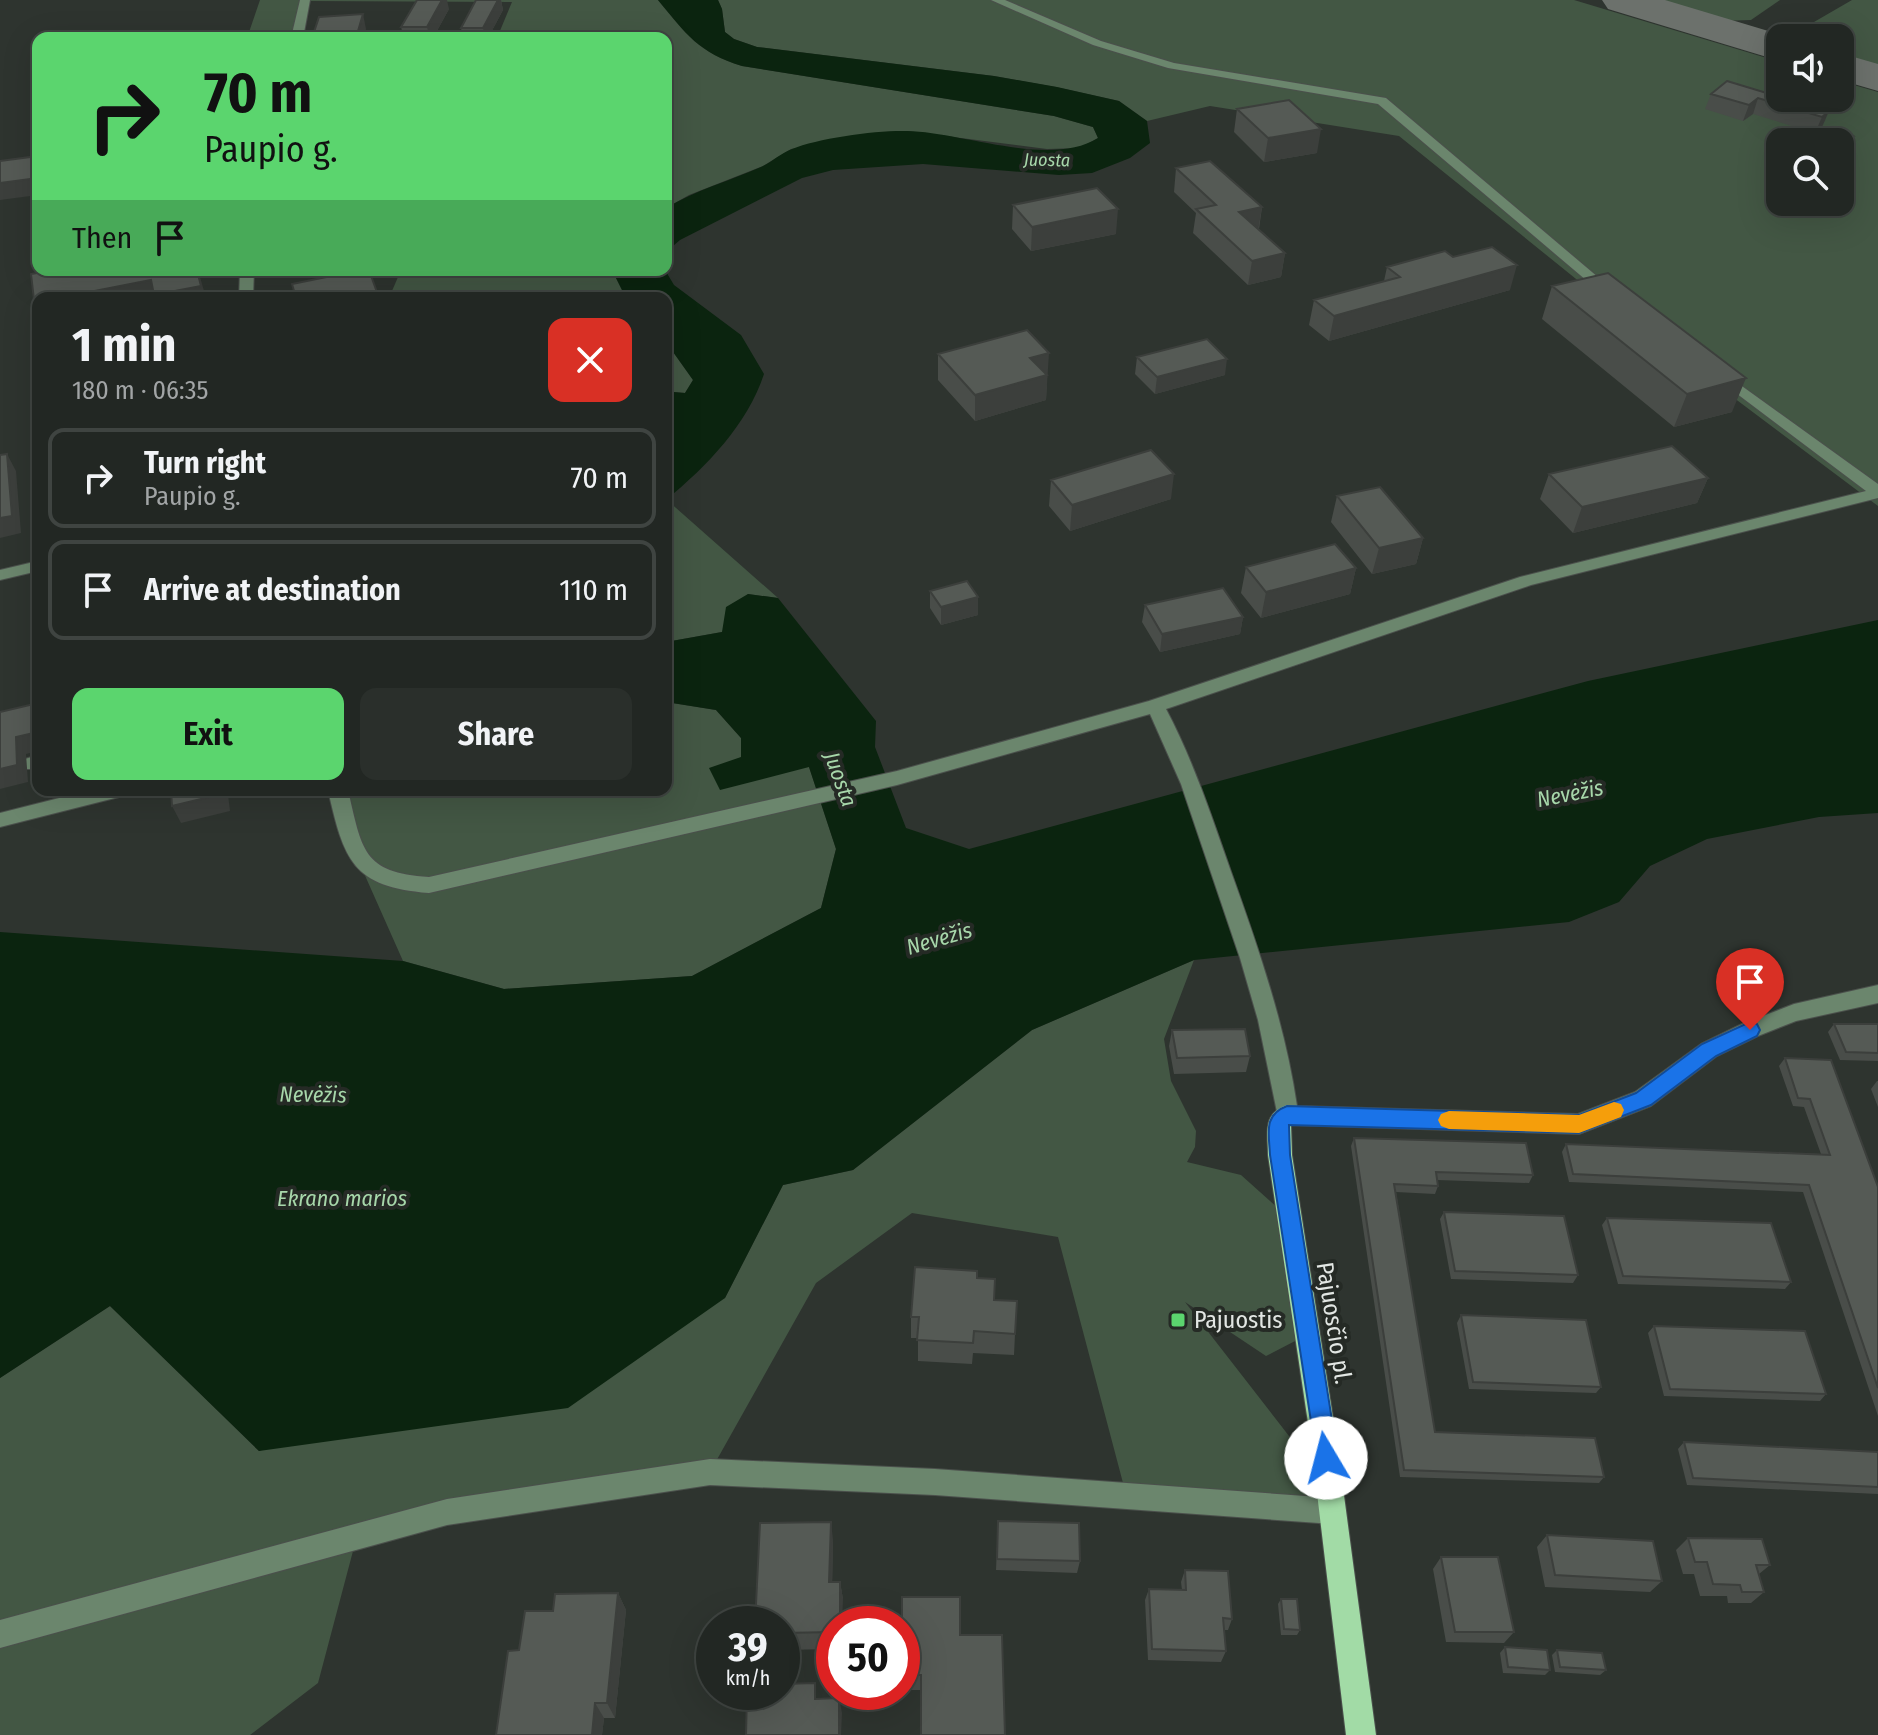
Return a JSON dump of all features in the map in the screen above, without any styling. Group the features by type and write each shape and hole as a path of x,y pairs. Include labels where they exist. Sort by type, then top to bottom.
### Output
{"main road":[{"name":"Pajuosčio pl.","path":"1287,1115 1279,1120 1280,1155 1333,1511 1361,1735"}],"street":[{"path":"298,32 305,0"},
{"path":"996,0 1097,43 1172,66 1382,101 1621,302"},
{"path":"1713,370 1878,492"},
{"path":"339,796 351,844 363,861 388,881 429,885 897,778 1155,706 1526,581 1878,492"},
{"path":"0,575 32,567"},
{"path":"1155,706 1176,745 1260,981 1282,1072 1287,1115 1579,1124 1643,1099 1709,1050 1750,1030 1794,1013 1878,994"},
{"path":"0,820 92,796"},
{"path":"0,1634 447,1512 710,1472 935,1482 1333,1511"}],"shaded area":[{"path":"260,0 658,0 694,41 715,55 742,66 1054,116 1093,127 1098,138 1080,148 1047,149 906,131 791,149 763,166 672,205 672,32 500,32 512,2 305,1 298,32 249,32"},
{"path":"718,0 1574,0 1766,58 1766,112 1854,112 1854,85 1878,92 1878,506 1581,283 1399,136 1210,106 1147,121 1119,101 1056,87 994,76 757,47 734,39 725,32"},
{"path":"1650,0 1780,0 1751,20 1720,21"},
{"path":"1852,0 1878,0 1878,70 1854,62 1854,24 1811,24"},
{"path":"398,276 615,276 623,292 392,292"},
{"path":"672,350 693,380 685,393 673,392"},
{"path":"672,504 778,598 748,594 722,632 672,641"},
{"path":"672,703 716,710 741,738 742,757 809,767 836,849 821,908 692,976 504,989 403,961 351,844 339,796 672,796"},
{"path":"1194,960 1164,1039 1171,1081 1196,1131 1195,1147 1187,1162 1241,1175 1279,1209 1297,1340 1266,1356 1185,1302 1296,1445 1326,1458 1333,1511 1127,1498 1058,1237 912,1213 816,1283 710,1472 357,1536 318,1683 250,1735 0,1735 0,1378 110,1306 259,1451 725,1298 783,1185 853,1170 1032,1030"}],"water":[{"name":"Juosta","path":"658,0 718,0 725,32 734,39 757,47 994,76 1119,101 1147,121 1150,143 1130,158 1092,173 1059,175 923,164 833,170 802,178 672,247 672,205 761,167 788,151 817,141 865,133 907,131 1005,146 1056,150 1098,138 1093,127 1054,116 742,66 715,55 686,32"},
{"path":"615,276 669,276 674,285 741,335 764,374 757,393 724,443 672,495 672,390 685,393 693,380 672,350 672,292 623,292"},
{"name":"Ekrano marios","path":"748,594 778,598 876,721 875,747 906,828 969,849 1588,681 1878,620 1878,813 1819,817 1707,839 1650,866 1619,902 1569,922 1194,960 1032,1030 853,1170 783,1185 725,1298 568,1408 259,1451 110,1306 0,1378 0,932 403,961 504,989 692,976 821,908 836,849 809,767 720,790 709,768 741,757 741,738 716,710 672,703 672,641 722,632 726,607"}],"building":[{"path":"417,0 442,0 427,27 401,27"},
{"path":"476,0 498,0 483,28 461,28"},
{"path":"363,14 358,32 314,32 319,17"},
{"path":"1727,81 1766,93 1766,100 1758,98 1749,105 1711,94"},
{"path":"1289,100 1321,129 1268,138 1237,109"},
{"path":"1805,112 1828,112 1822,117"},
{"path":"32,157 32,179 0,183 0,161"},
{"path":"1210,161 1262,207 1239,212 1285,253 1252,261 1196,209 1216,205 1176,168"},
{"path":"1097,188 1118,209 1032,227 1013,205"},
{"path":"1492,247 1517,265 1334,316 1314,300 1400,277 1387,267 1445,251 1453,257"},
{"path":"1608,273 1746,378 1687,394 1552,286"},
{"path":"31,274 198,276 201,286 153,292 151,280 89,292 33,292"},
{"path":"331,276 371,276 377,292 294,292 292,284"},
{"path":"1027,330 1049,353 1030,358 1047,375 975,395 938,354"},
{"path":"1207,339 1227,359 1157,377 1137,357"},
{"path":"1672,446 1708,478 1582,507 1549,474"},
{"path":"1151,450 1174,474 1072,505 1051,480"},
{"path":"7,454 12,516 0,518 0,455"},
{"path":"1380,487 1423,538 1379,548 1337,496"},
{"path":"1335,544 1356,568 1266,592 1246,567"},
{"path":"967,581 978,597 941,607 930,591"},
{"path":"1223,588 1243,617 1162,634 1145,605"},
{"path":"32,704 32,733 16,737 17,765 0,769 0,712"},
{"path":"171,796 214,796 172,806"},
{"path":"1834,1024 1878,1024 1878,1053 1846,1052"},
{"path":"1245,1029 1250,1056 1177,1058 1172,1030"},
{"path":"1785,1058 1831,1060 1878,1187 1878,1388 1809,1185 1573,1174 1566,1144 1830,1155 1810,1099 1798,1098"},
{"path":"1354,1138 1526,1143 1533,1175 1436,1172 1438,1186 1394,1184 1435,1432 1595,1438 1604,1477 1404,1470"},
{"path":"1444,1212 1564,1216 1578,1275 1455,1271"},
{"path":"1607,1218 1771,1223 1791,1282 1623,1276"},
{"path":"915,1267 977,1271 977,1278 995,1279 994,1300 1017,1301 1015,1334 974,1331 973,1343 917,1340 919,1317 911,1317"},
{"path":"1461,1315 1586,1320 1601,1387 1473,1382"},
{"path":"1654,1326 1805,1331 1826,1394 1670,1389"},
{"path":"1684,1442 1878,1452 1878,1487 1693,1478"},
{"path":"998,1521 1079,1523 1080,1561 997,1559"},
{"path":"831,1522 829,1582 840,1582 840,1606 816,1606 816,1632 800,1633 800,1606 756,1606 760,1523"},
{"path":"1547,1535 1653,1541 1662,1581 1555,1575"},
{"path":"1688,1538 1762,1539 1770,1565 1756,1565 1764,1592 1742,1592 1740,1585 1713,1584 1707,1562 1695,1562"},
{"path":"1441,1557 1498,1557 1514,1632 1455,1632"},
{"path":"1185,1570 1228,1571 1232,1619 1223,1618 1226,1651 1152,1649 1149,1589 1186,1590"},
{"path":"618,1593 607,1703 595,1703 592,1735 496,1735 508,1651 519,1650 525,1611 553,1611 555,1594"},
{"path":"902,1597 960,1597 960,1635 1002,1635 1005,1735 921,1735 920,1606 902,1606"},
{"path":"1281,1599 1297,1599 1300,1630 1284,1629"},
{"path":"1505,1647 1547,1650 1550,1670 1508,1667"},
{"path":"1557,1650 1602,1653 1606,1670 1560,1667"},
{"path":"800,1683 815,1683 816,1710 839,1710 839,1735 746,1735 747,1710 800,1710"}],"taxiway":[{"path":"1622,0 1766,44"},
{"path":"1854,70 1878,78"}],"slow traffic":[{"path":"1449,1120 1579,1124 1614,1110"}],"place":[{"name":"Pajuostis","path":"1178,1320"}],"route":[{"path":"1326,1458 1280,1155 1279,1120 1287,1115 1579,1124 1643,1099 1709,1050 1750,1030"}],"water label":[{"name":"Nevėžis","path":"1570,793"},
{"name":"Nevėžis","path":"939,938"},
{"name":"Nevėžis","path":"313,1094"}]}
